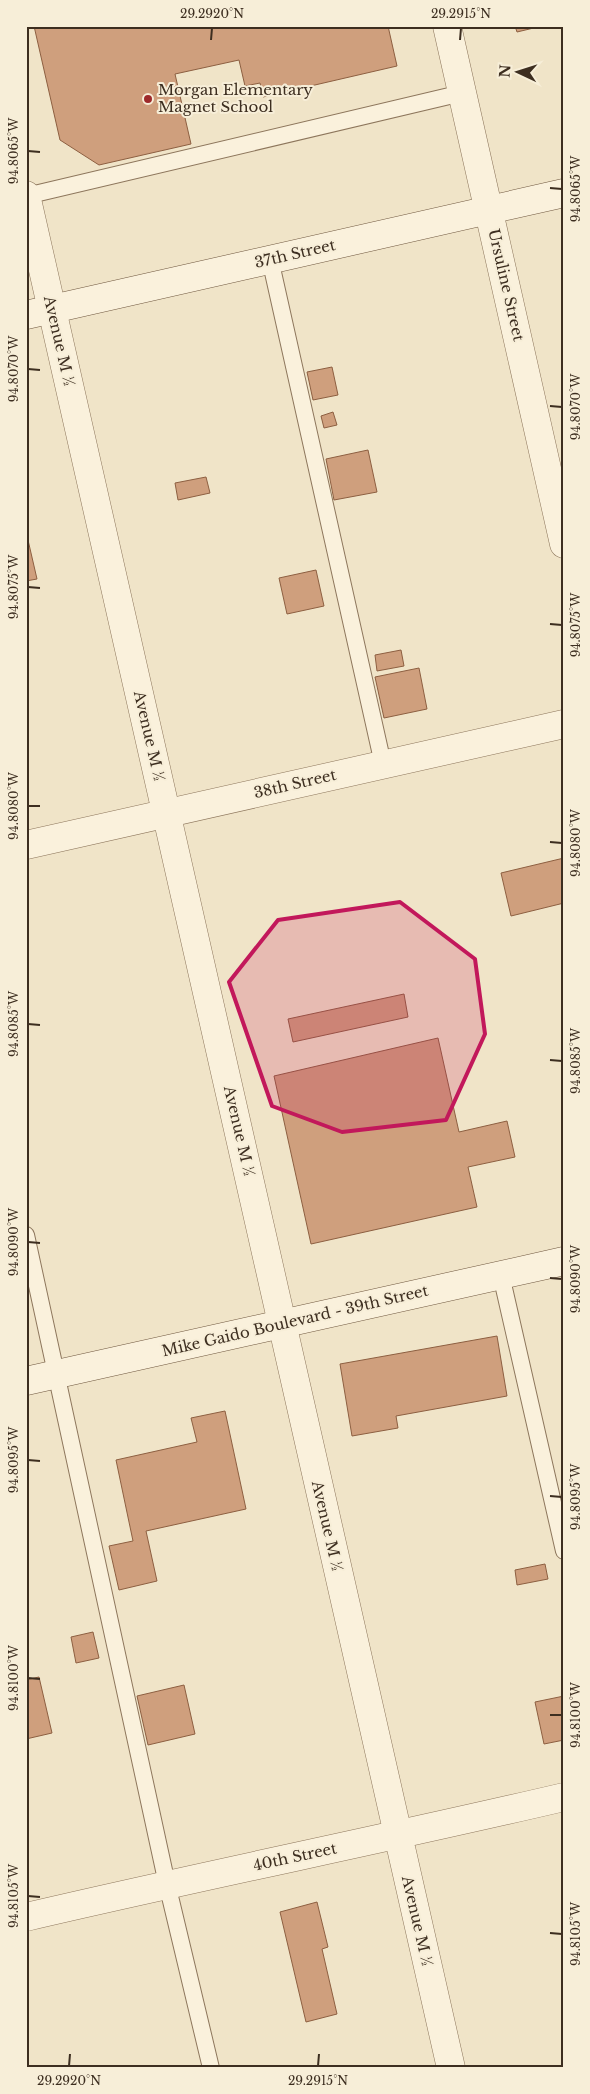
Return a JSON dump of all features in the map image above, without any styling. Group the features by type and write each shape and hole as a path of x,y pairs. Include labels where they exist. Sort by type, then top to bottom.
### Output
{"street":[{"name":"Ursuline Street","path":"447,26 564,544"},
{"name":"37th Street","path":"26,315 564,193"},
{"name":"Avenue M ½","path":"26,195 451,2068"},
{"name":"38th Street","path":"26,844 564,724"},
{"name":"Mike Gaido Boulevard - 39th Street","path":"26,1381 564,1261"},
{"name":"40th Street","path":"26,1917 167,1884 397,1836 564,1798"}],"lane":[{"path":"26,195 462,93"},
{"path":"270,259 383,764"},
{"path":"26,1235 58,1374 167,1884 211,2068"},
{"path":"501,1275 564,1551"}],"highlighted area":[{"path":"400,902 475,959 485,1034 446,1120 342,1132 272,1106 229,982 278,920"}],"building":[{"path":"34,26 388,26 397,66 263,97 260,83 245,86 239,60 175,74 191,144 99,165 60,140"},
{"path":"515,26 542,26 517,32"},
{"path":"332,367 338,395 313,400 307,372"},
{"path":"333,412 337,425 324,428 321,416"},
{"path":"368,450 377,492 334,500 326,459"},
{"path":"206,477 210,493 178,500 175,483"},
{"path":"26,540 28,540 37,579 26,581"},
{"path":"316,570 324,606 287,614 279,578"},
{"path":"401,650 404,666 377,671 375,655"},
{"path":"419,668 427,709 384,718 375,677"},
{"path":"564,858 564,903 511,916 501,873"},
{"path":"404,994 408,1017 293,1042 288,1019"},
{"path":"438,1038 459,1132 507,1121 515,1157 468,1167 477,1207 311,1244 274,1076"},
{"path":"497,1336 507,1396 396,1416 398,1428 352,1436 340,1364"},
{"path":"225,1411 246,1509 146,1531 157,1581 119,1590 109,1546 133,1541 116,1460 197,1442 191,1418"},
{"path":"545,1564 548,1579 517,1585 515,1570"},
{"path":"93,1632 99,1658 76,1663 71,1637"},
{"path":"39,1677 52,1733 26,1739 26,1680"},
{"path":"184,1685 195,1734 148,1745 137,1696"},
{"path":"564,1696 564,1740 544,1744 535,1702"},
{"path":"317,1902 328,1947 322,1949 337,2014 306,2022 280,1912"}],"place":[{"name":"Morgan Elementary Magnet School","path":"148,99"}]}
